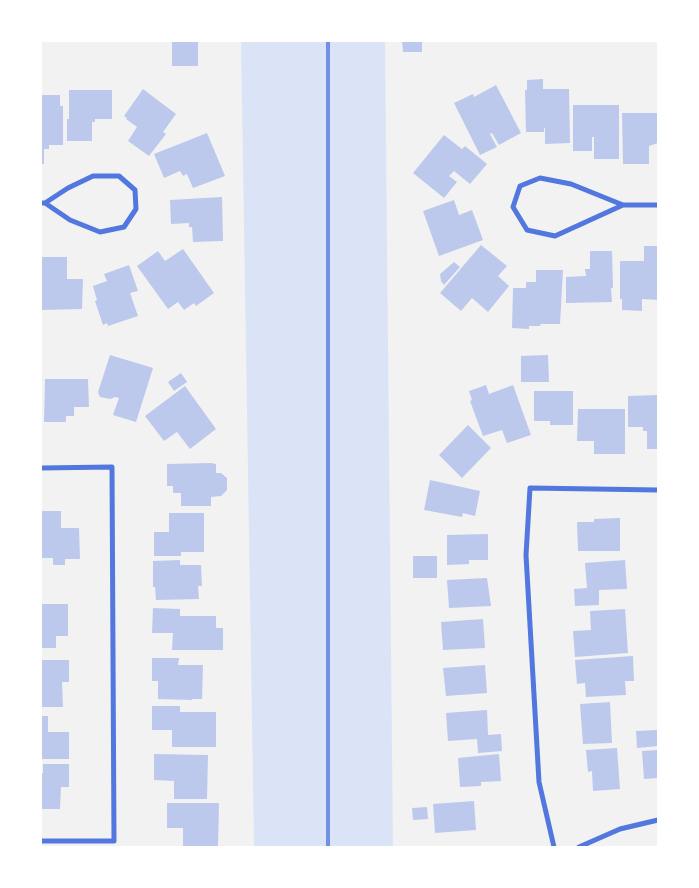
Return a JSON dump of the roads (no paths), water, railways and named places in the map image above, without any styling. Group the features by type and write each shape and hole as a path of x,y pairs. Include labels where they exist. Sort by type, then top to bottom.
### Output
{"street":[{"path":"93,176 119,176 135,190 136,209 124,227 100,232 70,220 43,203 93,176"},
{"path":"623,205 555,236 527,230 513,207 520,186 540,178 571,184 623,205 658,205"},
{"path":"41,468 112,467 114,831 114,841 41,841"},
{"path":"554,847 539,782 526,555 530,488 658,490"},
{"path":"578,847 620,829 658,820"}],"railway":[{"path":"328,41 328,847"}]}
